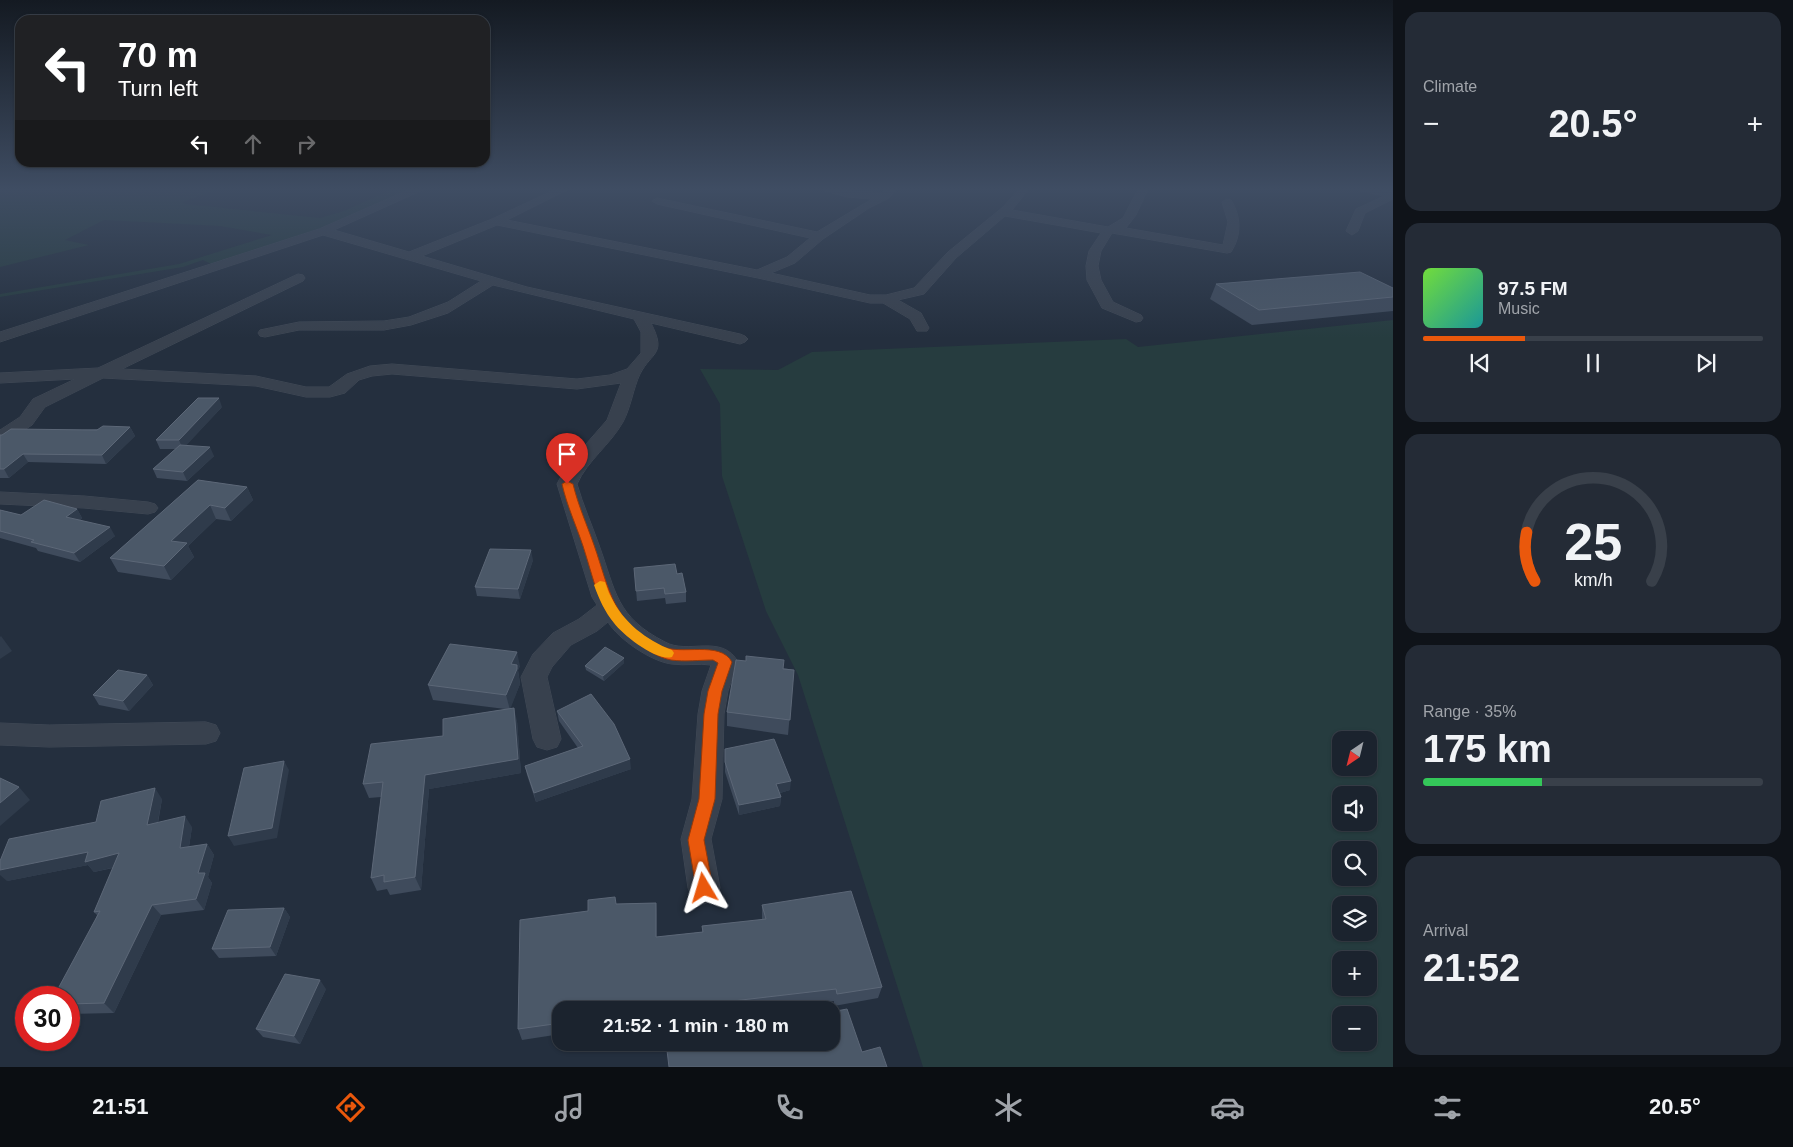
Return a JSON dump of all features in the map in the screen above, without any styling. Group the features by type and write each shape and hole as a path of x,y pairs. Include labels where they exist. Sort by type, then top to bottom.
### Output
{"street":[{"path":"0,337 299,239"},
{"path":"356,239 490,281 740,339"},
{"path":"409,257 453,239"},
{"path":"584,239 870,299 886,299 919,291 952,255 971,239"},
{"path":"758,274 791,260 817,239"},
{"path":"1104,239 1094,251 1092,266 1094,280 1107,305 1136,318"},
{"path":"1165,239 1227,249 1231,239"},
{"path":"0,438 26,421 40,403 98,373 171,340 298,278"},
{"path":"265,333 299,326 380,325 410,321 446,307 472,294 490,281"},
{"path":"886,299 916,316 922,328"},
{"path":"640,316 648,332 650,342 649,354 633,372 615,421 573,470 567,484 604,597 619,621 632,634 656,649 671,655 716,655 725,662 715,691 711,714 707,799 696,840 704,888"},
{"path":"0,378 98,373 247,380 306,392 330,392 339,389 353,377 383,369 577,384 613,380 633,372"},
{"path":"0,498 84,502 148,508"},
{"path":"548,738 534,677 542,661 562,639 588,625 611,607"},
{"path":"0,734 49,736 206,734"}],"green space":[{"path":"0,239 67,239 65,240 89,245 0,267"},
{"path":"260,239 291,239 213,265 203,260 183,267 0,297 0,294 179,264"},
{"path":"1393,320 1393,1067 923,1067 798,675 766,611 722,476 720,404 700,369 778,370 812,352 1126,339 1138,347"}],"building":[{"path":"1360,272 1393,288 1393,297 1259,310 1216,284"},
{"path":"198,398 219,398 179,440 156,440"},
{"path":"103,426 130,427 102,455 23,454 4,469 0,469 0,435 11,429 97,430"},
{"path":"180,445 210,447 183,472 153,469"},
{"path":"198,480 247,487 225,508 210,505 171,541 187,543 164,566 110,558"},
{"path":"44,500 77,509 66,517 110,527 74,553 31,542 34,540 0,531 0,510 21,515"},
{"path":"490,549 531,550 518,589 475,587"},
{"path":"675,564 677,574 682,573 686,592 665,594 664,588 636,591 634,568"},
{"path":"450,644 517,652 511,664 517,665 517,669 506,695 428,685"},
{"path":"605,647 624,658 603,676 585,666"},
{"path":"746,656 784,660 783,669 794,670 790,720 727,712 736,660 746,661"},
{"path":"118,670 147,675 123,701 93,695"},
{"path":"591,694 614,724 630,759 534,793 525,766 583,746 557,711"},
{"path":"514,708 518,759 425,775 415,877 384,882 384,875 371,878 383,782 363,784 371,744 443,736 443,719"},
{"path":"774,739 791,781 776,784 781,797 739,805 725,762 725,749"},
{"path":"284,761 272,828 228,836 244,768"},
{"path":"0,778 19,787 0,803"},
{"path":"155,788 147,825 185,816 180,848 207,844 198,873 205,873 196,899 152,905 104,1003 80,1004 80,986 59,986 100,911 94,912 119,853 85,862 88,852 0,870 0,861 9,839 96,822 101,801"},
{"path":"851,891 882,987 837,994 836,989 733,1001 552,1001 552,1024 518,1029 520,920 588,911 588,900 615,897 616,904 656,903 656,937 703,932 702,926 766,919 762,905"},
{"path":"284,908 270,947 212,949 228,910"},
{"path":"285,974 320,980 294,1036 256,1029"},
{"path":"847,1009 862,1052 880,1047 887,1067 669,1067 667,1051 840,1051 840,1010"}],"slow traffic":[{"path":"600,585 604,597 619,621 632,634 656,649 667,653"}],"route":[{"path":"567,484 604,597 619,621 632,634 656,649 671,655 698,653 716,655 725,662 715,691 711,714 707,799 696,840 704,888"}]}
